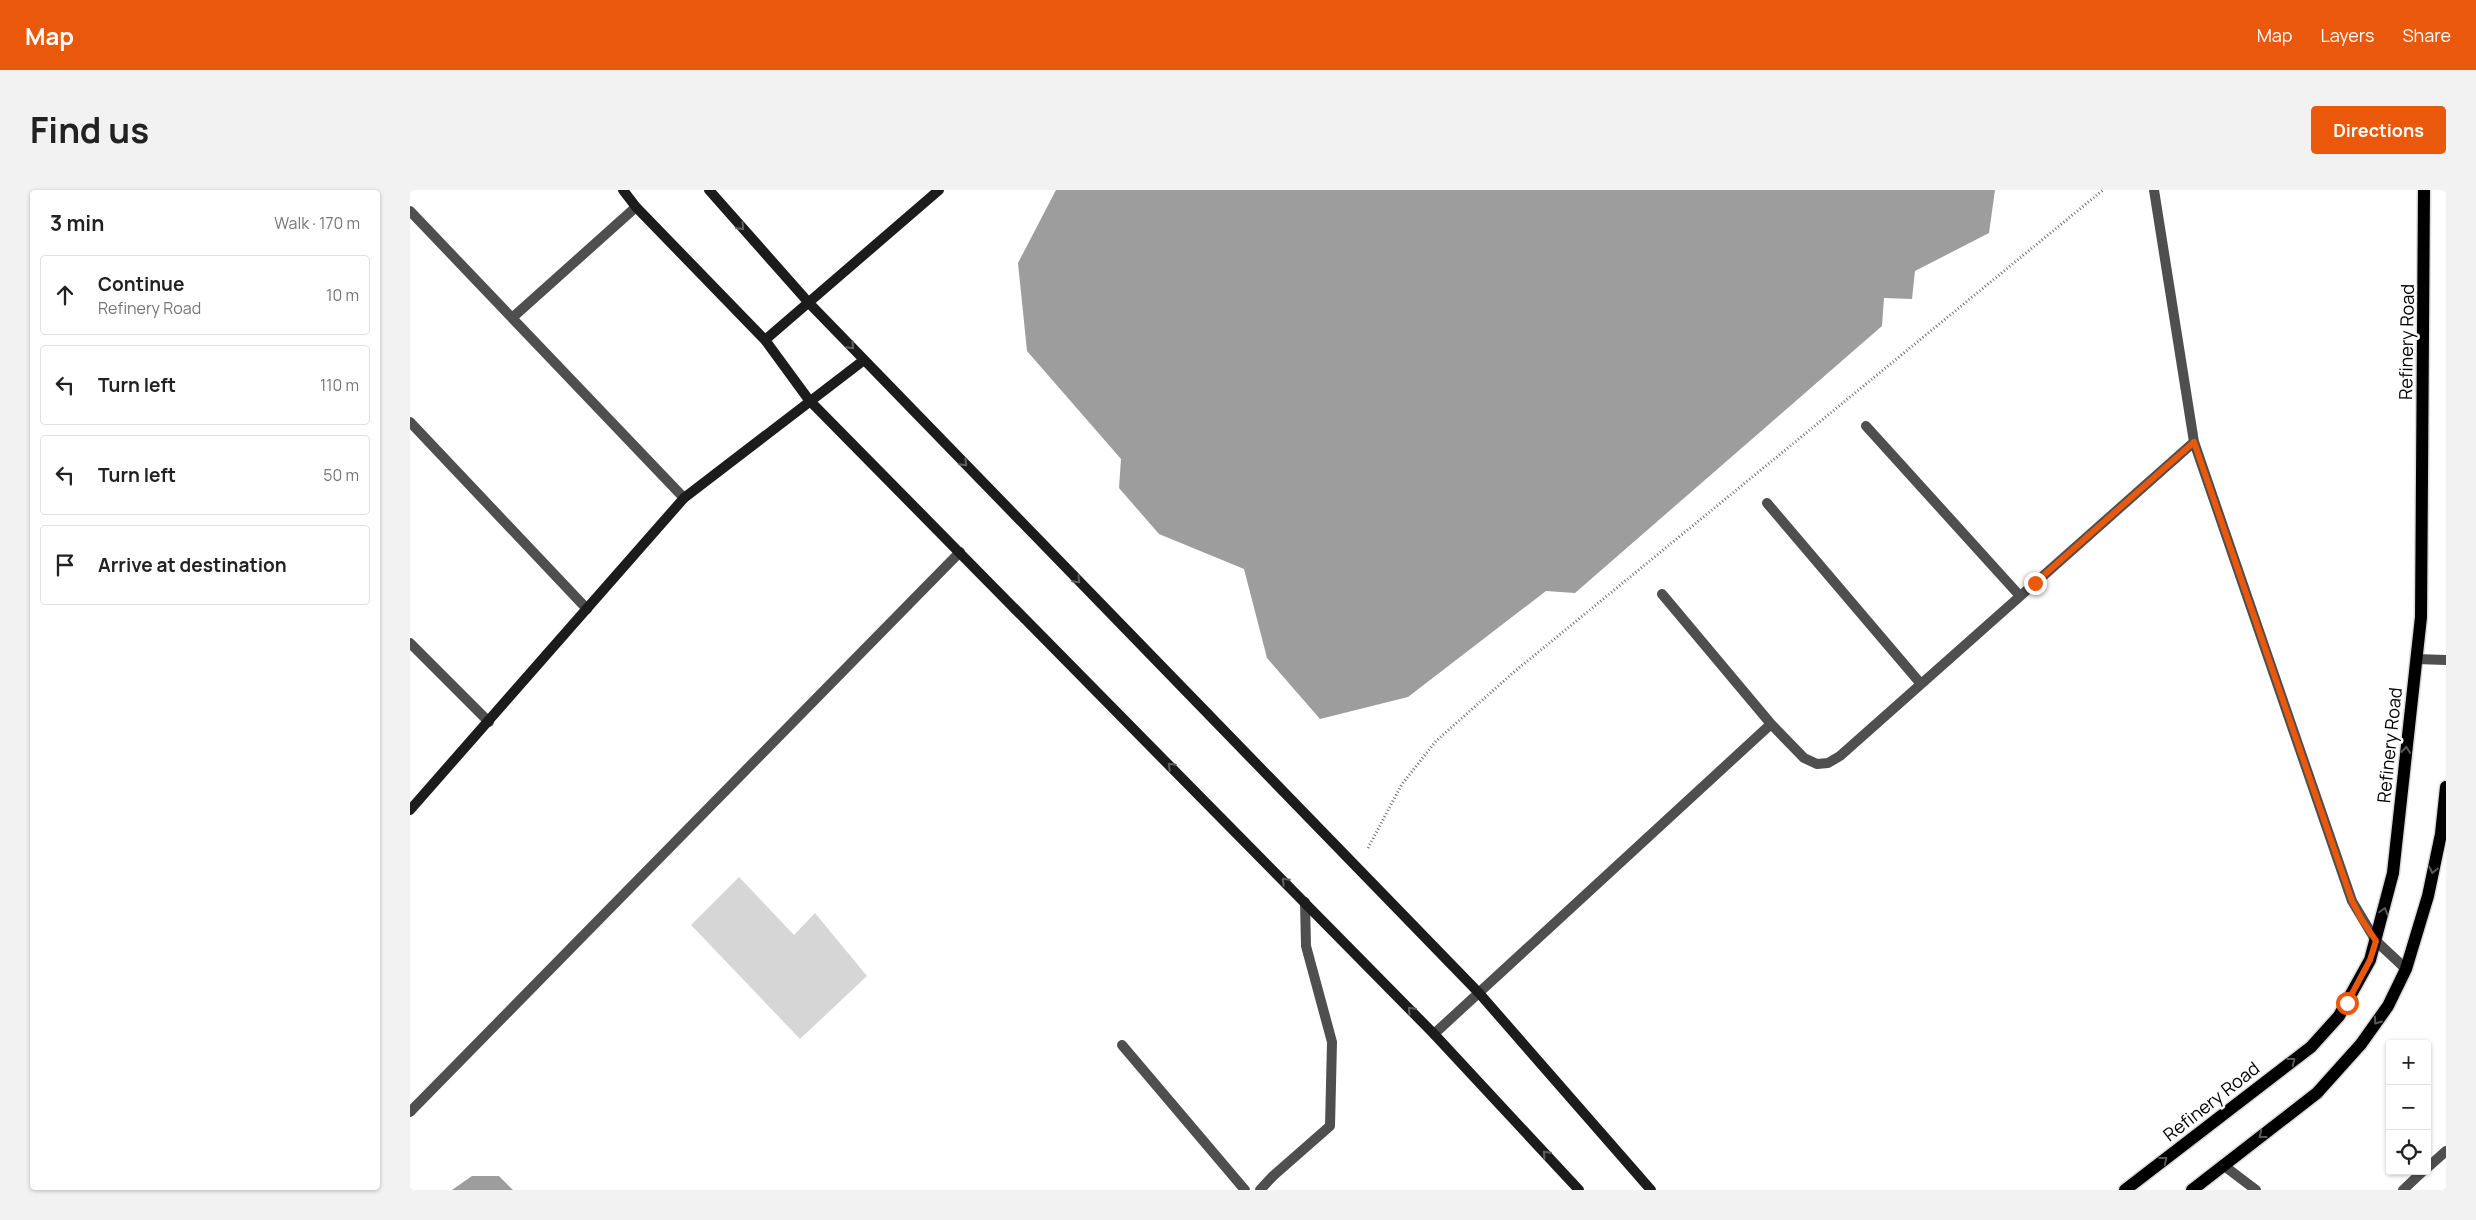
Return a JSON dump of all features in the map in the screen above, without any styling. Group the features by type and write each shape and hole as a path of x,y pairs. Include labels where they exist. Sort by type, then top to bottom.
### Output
{"main road":[{"name":"Refinery Road","path":"2125,1190 2310,1047 2339,1016 2370,960 2376,941 2393,873 2421,617 2424,190"},
{"path":"2192,1190 2317,1093 2361,1044 2388,1006 2406,969 2428,896 2440,834 2446,788"}],"street":[{"path":"623,190 636,207 765,340 809,400 1434,1034 1579,1190"},
{"path":"709,190 809,303 1479,993 1651,1190"},
{"path":"765,340 939,190"},
{"path":"2154,190 2194,442 2352,901 2376,941 2406,969"},
{"path":"512,318 636,207"},
{"path":"410,211 684,498"},
{"path":"410,810 684,498 809,400 864,360"},
{"path":"410,422 587,609"},
{"path":"1866,426 2020,596"},
{"path":"1662,594 1771,724 1804,758 1817,764 1828,763 1840,756 2194,442"},
{"path":"1767,503 1921,684"},
{"path":"410,1112 960,552"},
{"path":"410,643 489,722"},
{"path":"2416,659 2446,660"},
{"path":"1434,1034 1771,724"},
{"path":"1260,1190 1272,1176 1330,1126 1332,1042 1306,946 1305,902"},
{"path":"1122,1045 1245,1190"},
{"path":"2431,1164 2446,1151"},
{"path":"2224,1165 2256,1190"},
{"path":"2403,1190 2420,1175"}],"path":[{"path":"1358,868 1402,784 1436,741 1514,672 2103,190"}],"shaded area":[{"path":"1056,190 1995,190 1989,233 1915,271 1912,299 1884,298 1882,326 1575,593 1546,591 1408,697 1320,719 1267,658 1244,569 1159,534 1119,488 1121,459 1027,351 1018,263"},
{"path":"739,877 794,935 815,913 867,976 800,1039 691,925"},
{"path":"472,1176 499,1176 513,1190 452,1190"}],"route":[{"path":"2035,583 2194,442 2352,901 2376,941 2370,960 2347,1003"}]}
